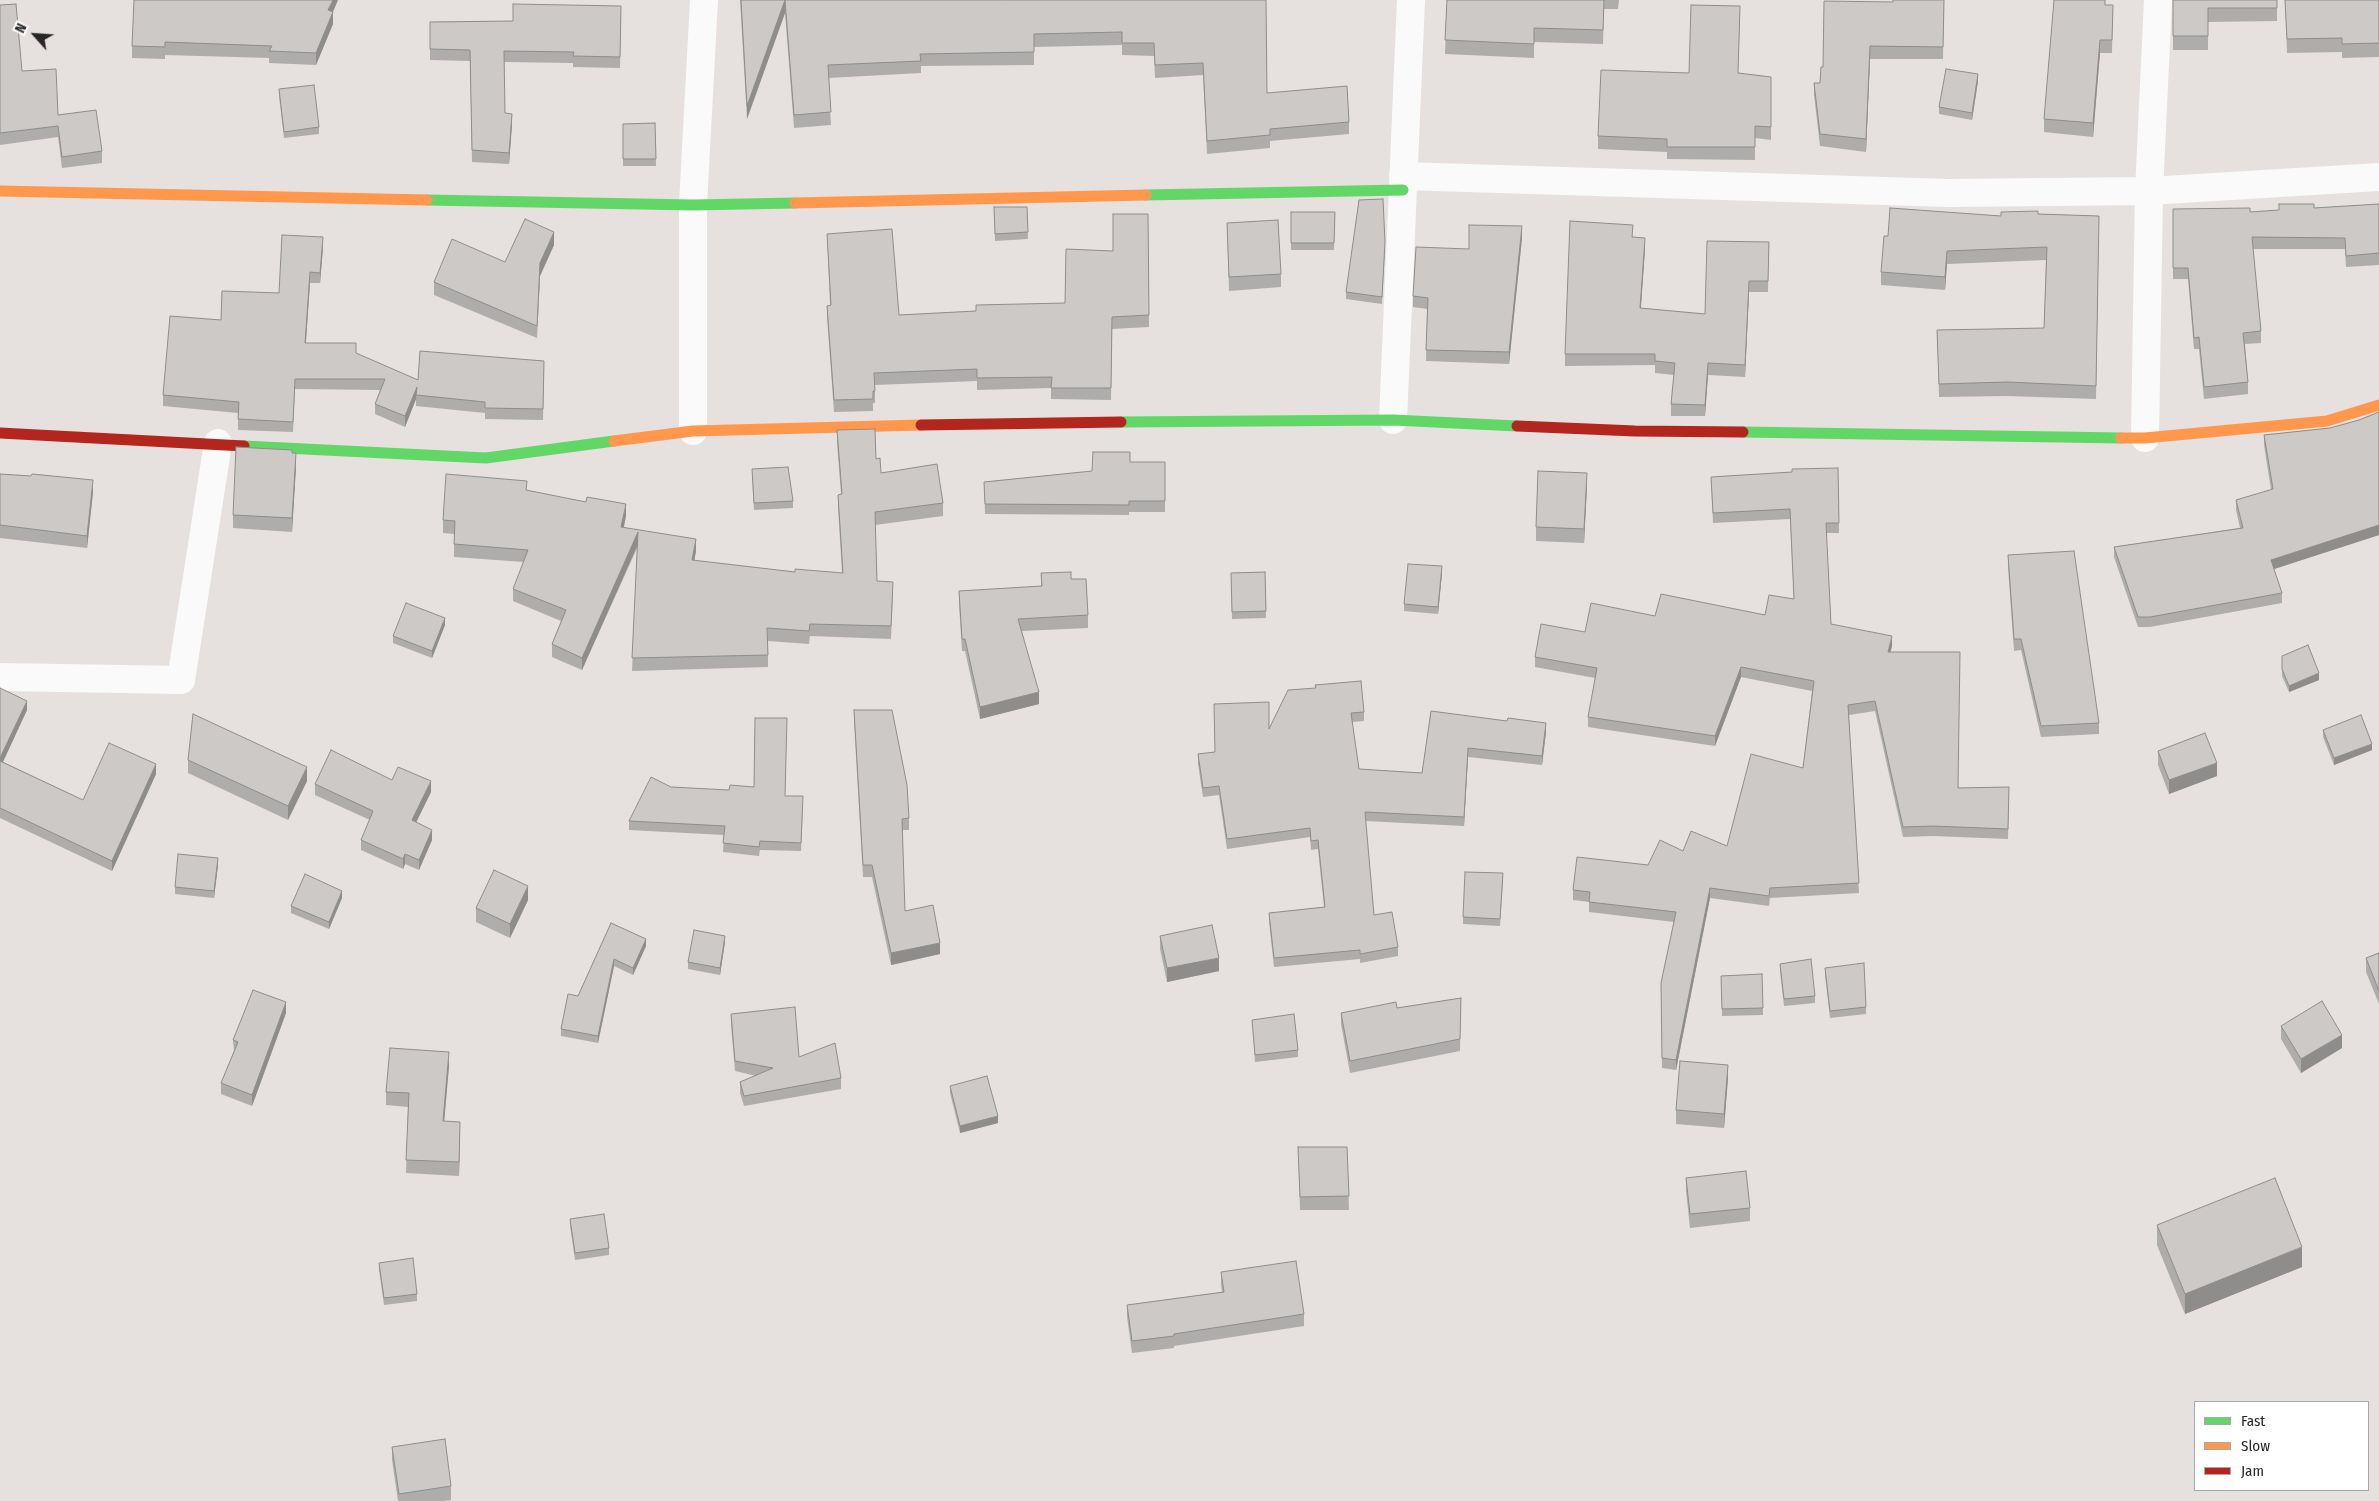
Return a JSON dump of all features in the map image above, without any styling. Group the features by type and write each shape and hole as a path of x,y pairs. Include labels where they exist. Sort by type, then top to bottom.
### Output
{"street":[{"path":"693,431 693,205 704,0"},
{"path":"1393,420 1411,0"},
{"path":"2145,438 2149,191 2158,0"},
{"path":"0,191 693,205 1403,183 1948,193 2149,191 2379,177"},
{"path":"0,433 486,458 693,431 1035,422 1393,420 1635,431 2145,438 2328,421 2379,405"},
{"path":"0,677 180,680 218,443"}],"building":[{"path":"134,0 333,0 328,10 333,12 316,53 269,51 272,46 165,42 165,47 132,46"},
{"path":"741,0 785,0 747,106"},
{"path":"785,0 1266,0 1267,93 1347,86 1349,122 1270,129 1270,135 1207,141 1203,63 1155,65 1154,43 1122,43 1122,32 1034,34 1034,52 920,54 921,61 828,65 831,112 794,115"},
{"path":"1447,0 1604,0 1603,30 1534,28 1534,44 1445,40"},
{"path":"1893,0 1944,0 1943,47 1870,46 1866,139 1820,134 1814,83 1820,83 1821,67 1823,67 1824,1 1893,2"},
{"path":"2054,0 2105,0 2105,5 2113,5 2112,40 2100,40 2093,123 2044,119"},
{"path":"2173,0 2277,0 2277,8 2208,8 2208,36 2173,36"},
{"path":"2285,0 2379,0 2379,43 2342,44 2342,38 2287,39"},
{"path":"16,4 22,71 56,69 58,115 96,110 102,151 62,157 58,126 0,133 0,5"},
{"path":"513,4 621,6 620,57 573,56 574,52 504,51 505,113 512,114 509,153 472,150 470,50 430,49 430,22 513,21"},
{"path":"1691,5 1740,6 1738,73 1771,77 1771,127 1755,126 1755,147 1667,147 1667,139 1598,136 1601,70 1689,73"},
{"path":"1946,69 1978,74 1972,113 1939,107"},
{"path":"314,85 319,127 284,132 279,89"},
{"path":"655,123 656,159 623,159 623,124"},
{"path":"1383,199 1385,242 1382,297 1346,292 1359,200"},
{"path":"2279,204 2314,204 2314,208 2379,204 2379,253 2346,256 2345,238 2252,237 2261,331 2243,333 2248,382 2204,387 2199,337 2194,338 2188,268 2173,268 2173,209 2250,208 2250,212 2279,210"},
{"path":"994,207 1027,207 1028,232 995,234"},
{"path":"1890,208 2001,216 2001,212 2038,211 2038,214 2099,216 2096,386 2007,382 1939,384 1937,330 2044,328 2047,247 1947,251 1945,277 1881,272 1884,236 1888,236"},
{"path":"1291,212 1335,212 1334,243 1291,243"},
{"path":"1113,214 1148,214 1149,315 1112,317 1111,388 1051,388 1052,377 977,378 977,369 874,373 875,391 873,391 873,399 834,400 827,306 831,305 827,234 892,229 899,315 976,311 976,305 1065,303 1066,249 1113,251"},
{"path":"525,219 554,232 540,263 537,326 434,282 452,239 505,262"},
{"path":"1278,220 1281,274 1229,277 1227,223"},
{"path":"1570,221 1633,225 1632,237 1645,238 1640,308 1705,314 1707,241 1769,242 1768,281 1749,281 1745,365 1708,363 1705,405 1671,404 1675,363 1655,361 1655,354 1565,354"},
{"path":"1469,225 1522,226 1509,352 1426,350 1428,298 1413,296 1416,247 1469,249"},
{"path":"282,235 323,237 320,273 310,272 305,343 356,343 356,353 418,380 420,351 544,361 543,409 485,408 485,402 416,395 417,387 405,416 375,404 385,379 295,379 293,422 238,419 239,402 163,395 170,316 221,320 222,291 279,293"},
{"path":"2379,412 2379,525 2271,560 2282,593 2150,617 2138,617 2114,547 2243,528 2236,500 2273,489 2264,435 2330,428"},
{"path":"875,429 876,459 880,458 881,473 937,464 943,503 875,512 877,581 893,582 891,626 810,624 809,631 767,628 768,655 632,658 638,532 582,658 552,644 566,610 513,589 528,550 454,544 455,521 443,520 446,474 527,481 526,490 586,502 587,497 626,504 621,527 696,539 692,560 795,572 795,569 843,573 838,495 842,494 837,430"},
{"path":"236,447 292,450 292,453 296,453 292,518 233,515"},
{"path":"1093,452 1130,452 1130,462 1165,462 1165,501 1129,501 1129,505 985,504 984,482 1092,471"},
{"path":"788,467 793,501 754,503 752,469"},
{"path":"1838,468 1839,523 1826,523 1831,624 1892,636 1888,652 1960,652 1958,788 2009,787 2008,829 1933,826 1903,827 1875,701 1848,705 1859,883 1770,888 1769,896 1710,888 1676,1060 1662,1058 1661,983 1676,912 1589,902 1590,892 1573,890 1577,857 1648,865 1660,840 1683,851 1691,831 1727,846 1751,754 1803,768 1814,681 1741,667 1715,736 1588,717 1597,668 1535,657 1541,624 1585,632 1591,603 1655,616 1661,594 1765,615 1769,595 1794,599 1790,509 1713,513 1711,477 1792,472 1792,469"},
{"path":"1538,471 1587,473 1584,529 1536,527"},
{"path":"0,474 31,476 32,474 93,480 87,536 0,525"},
{"path":"2074,551 2099,723 2041,726 2021,639 2014,639 2008,555"},
{"path":"1408,564 1442,566 1438,607 1404,604"},
{"path":"1071,572 1071,579 1086,579 1088,615 1018,619 1039,692 980,707 965,639 962,639 959,591 1042,586 1041,573"},
{"path":"1265,572 1266,611 1232,612 1231,573"},
{"path":"406,603 445,618 432,651 393,636"},
{"path":"2308,645 2319,673 2289,686 2282,669 2282,656"},
{"path":"1361,681 1364,712 1351,713 1359,769 1422,773 1431,711 1507,721 1508,718 1546,723 1542,756 1468,748 1464,817 1365,812 1374,915 1392,912 1398,947 1360,954 1360,950 1274,958 1269,913 1325,907 1318,840 1311,841 1310,828 1227,839 1219,786 1203,788 1198,754 1215,752 1214,704 1269,702 1269,729 1288,690 1316,688 1315,685"},
{"path":"0,688 27,701 0,758"},
{"path":"854,710 892,710 907,785 909,818 902,819 905,911 933,905 940,943 891,953 872,865 863,865"},
{"path":"193,714 307,767 288,806 188,760"},
{"path":"2361,715 2372,744 2334,758 2323,730"},
{"path":"755,718 787,718 785,796 803,796 801,843 760,841 759,847 723,843 725,826 629,821 651,777 671,787 729,790 730,785 754,787"},
{"path":"2205,733 2217,763 2169,780 2158,751"},
{"path":"109,743 156,764 112,861 0,808 0,761 83,800"},
{"path":"331,750 392,780 398,767 431,781 412,820 432,830 419,860 405,854 403,859 361,840 373,811 315,784"},
{"path":"178,854 218,858 214,891 175,887"},
{"path":"494,870 528,886 510,924 476,908"},
{"path":"1465,872 1503,873 1500,919 1463,917"},
{"path":"305,874 342,891 329,922 291,906"},
{"path":"611,923 646,939 633,968 614,959 598,1036 561,1029 568,994 578,996"},
{"path":"1212,925 1219,958 1167,968 1160,936"},
{"path":"694,930 725,936 720,968 688,962"},
{"path":"2379,953 2379,991 2366,958"},
{"path":"1811,959 1815,996 1784,999 1780,964"},
{"path":"1864,963 1866,1007 1830,1011 1825,968"},
{"path":"1762,974 1763,1008 1722,1009 1721,976"},
{"path":"253,990 286,1002 252,1095 221,1083 238,1042 233,1040"},
{"path":"1461,998 1460,1039 1350,1061 1341,1013 1396,1002 1397,1008"},
{"path":"2322,1001 2342,1035 2301,1059 2281,1026"},
{"path":"795,1007 799,1057 835,1043 841,1078 744,1096 740,1082 773,1068 735,1061 731,1014"},
{"path":"1294,1014 1298,1050 1255,1055 1252,1020"},
{"path":"390,1048 449,1052 443,1121 460,1122 459,1162 406,1160 409,1093 386,1092"},
{"path":"1680,1061 1728,1065 1724,1114 1676,1110"},
{"path":"987,1076 998,1116 960,1126 950,1086"},
{"path":"1298,1147 1347,1147 1349,1196 1300,1197"},
{"path":"1746,1171 1750,1208 1690,1214 1686,1178"},
{"path":"2275,1178 2302,1247 2185,1294 2157,1225"},
{"path":"604,1214 609,1248 575,1253 570,1219"},
{"path":"413,1258 417,1294 384,1298 379,1263"},
{"path":"1296,1261 1304,1314 1174,1334 1174,1336 1132,1341 1127,1305 1224,1292 1221,1272"},
{"path":"445,1439 451,1486 399,1494 392,1447"}],"traffic: fast":[{"path":"1146,195 1403,190"},
{"path":"427,200 693,205 795,203"},
{"path":"1121,422 1393,420 1517,426"},
{"path":"1743,432 2121,438"},
{"path":"244,446 486,458 614,441"}],"traffic: slow":[{"path":"0,191 427,200"},
{"path":"795,203 1146,195"},
{"path":"2121,438 2145,438 2327,421 2379,405"},
{"path":"614,441 693,431 921,425"}],"traffic: jam":[{"path":"921,425 1121,422"},
{"path":"1517,426 1635,431 1743,432"},
{"path":"0,433 244,446"}]}
